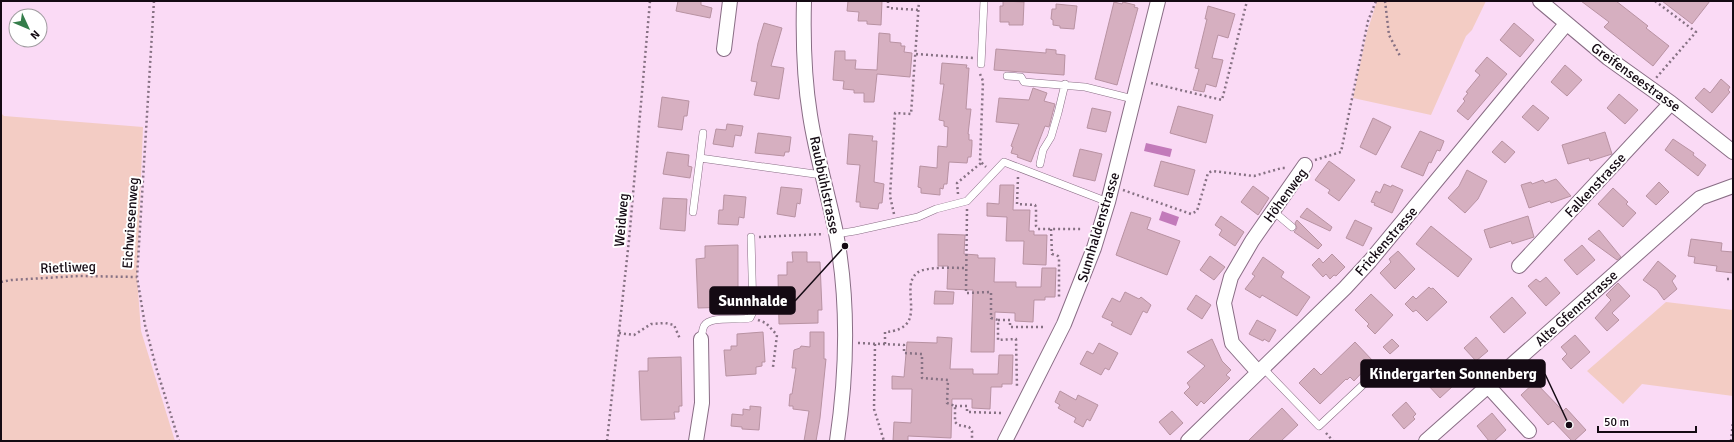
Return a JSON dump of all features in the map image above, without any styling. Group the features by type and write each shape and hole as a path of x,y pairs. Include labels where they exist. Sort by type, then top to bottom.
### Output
{"street":[{"path":"724,49 730,1"},
{"name":"Raubbühlstrasse","path":"804,1 803,40 810,115 822,175 844,311 844,384 837,441"},
{"name":"Sunnhaldenstrasse","path":"1005,441 1067,319 1090,261 1108,202 1158,1"},
{"name":"Greifenseestrasse","path":"1540,1 1608,58 1671,103 1733,152"},
{"name":"Frickenstrasse","path":"1188,441 1345,288 1370,261 1566,24"},
{"name":"Falkenstrasse","path":"1519,266 1671,103"},
{"name":"Höhenweg","path":"1261,370 1232,343 1224,303 1231,277 1252,241 1305,165"},
{"name":"Alte Gfennstrasse","path":"1426,441 1700,198 1733,186"},
{"path":"696,441 702,403 701,339"},
{"path":"1488,386 1529,431"}],"lane":[{"path":"978,66 984,1"},
{"path":"1007,76 1021,77 1024,82 1066,84 1085,87 1133,99"},
{"path":"1040,164 1043,150 1051,137 1066,84"},
{"path":"692,212 703,133"},
{"path":"700,158 822,175"},
{"path":"831,234 855,231 918,217 936,209 967,201 1004,162 1108,202"},
{"path":"1272,212 1292,227"},
{"path":"701,339 704,327 708,322 750,318 753,312 751,237"},
{"path":"1261,370 1319,426 1381,368"}],"path":[{"name":"Eichwiesenweg","path":"154,1 136,277 144,325 179,441"},
{"name":"Weidweg","path":"607,441 629,240 650,1"},
{"path":"888,1 888,8 919,10"},
{"path":"897,222 890,196 895,113 911,114 919,1"},
{"path":"1145,82 1222,100 1247,1"},
{"name":"Höhenweg","path":"1305,165 1320,158 1340,152 1368,21 1376,1"},
{"path":"1385,1 1389,35 1400,56"},
{"path":"1648,88 1696,32 1655,1"},
{"path":"975,51 974,58 983,81 980,161 993,174"},
{"path":"916,54 974,58"},
{"path":"958,204 957,183 981,163"},
{"path":"1119,188 1191,214 1197,211 1208,174 1212,171 1254,176 1282,168 1305,165"},
{"path":"1019,168 1017,204 1035,205 1036,226 1038,229 1083,229"},
{"path":"967,201 966,293 991,292 991,318 998,320 1010,320 1010,327 1046,327"},
{"path":"1051,229 1052,254 1058,256 1059,258 1059,304"},
{"path":"751,237 831,234"},
{"path":"885,344 885,332 895,331 906,326 910,317 912,279 917,272 925,269 966,268"},
{"name":"Rietliweg","path":"1,282 10,280 79,276 136,277"},
{"path":"1727,279 1733,279"},
{"path":"750,318 766,323 777,335 773,367"},
{"path":"998,320 998,340 1016,339 1016,387 1018,391"},
{"path":"619,333 634,335 651,324 665,323 674,325 680,340"},
{"path":"854,343 904,345 904,353 922,354 922,378 948,380 947,403 955,406 967,406 967,412 1002,413"},
{"path":"875,344 874,409 884,441"},
{"path":"955,406 954,422 958,425 969,427 972,431 972,441"},
{"path":"1731,441 1733,421"}],"shaded area":[{"path":"1377,1 1486,1 1472,30 1466,36 1431,115 1353,98 1367,32"},
{"path":"1,113 4,116 143,127 137,277 141,331 175,441 1,441"},
{"path":"1146,143 1172,149 1170,157 1144,151"},
{"path":"1162,211 1179,217 1176,226 1159,220"},
{"path":"1666,302 1733,310 1733,396 1642,384 1623,404 1587,371"}],"building":[{"path":"678,1 701,1 701,5 712,8 710,18 676,11"},
{"path":"848,1 882,1 881,25 867,24 867,21 858,21 859,12 847,11"},
{"path":"1003,1 1024,2 1023,25 1009,25 1009,22 1000,22 1000,6 1003,6"},
{"path":"1581,1 1616,1 1648,26 1646,28 1669,46 1653,66 1604,27 1609,22"},
{"path":"1662,1 1710,1 1692,24"},
{"path":"1114,2 1122,4 1123,2 1135,5 1134,7 1138,8 1117,85 1095,79"},
{"path":"1056,4 1077,6 1074,29 1060,28 1060,26 1053,25 1053,20 1051,19 1052,9 1056,9"},
{"path":"1208,6 1235,14 1228,38 1218,35 1212,58 1223,60 1216,87 1206,84 1204,92 1193,90 1199,69 1195,68 1207,19 1205,19"},
{"path":"764,23 782,28 771,66 784,68 779,99 754,95 757,82 751,81 758,43"},
{"path":"1514,23 1534,40 1520,57 1500,40"},
{"path":"879,33 890,34 890,42 901,43 901,46 905,46 904,52 912,53 910,77 877,74 874,102 864,102 864,93 854,93 854,90 843,89 844,81 833,80 835,51 845,51 845,60 856,60 855,69 877,70"},
{"path":"996,49 1046,53 1046,49 1056,50 1056,54 1065,55 1064,75 994,70"},
{"path":"1487,57 1507,74 1468,120 1457,111 1465,101 1463,99 1468,93 1466,92 1480,75 1475,71"},
{"path":"942,63 967,65 966,68 969,68 966,109 971,109 968,134 969,140 972,140 972,145 971,157 968,157 967,163 949,162 947,184 944,184 943,189 940,188 940,195 921,193 921,188 918,187 920,166 937,168 938,146 947,147 948,127 944,126 944,121 939,120 944,84 940,84"},
{"path":"1565,65 1582,80 1567,96 1551,82"},
{"path":"1721,79 1730,87 1728,90 1730,92 1712,113 1695,98 1704,88 1710,93"},
{"path":"1033,88 1047,93 1044,101 1055,104 1049,127 1045,126 1031,162 1011,153 1013,147 1011,146 1019,124 996,122 999,98 1029,100"},
{"path":"1619,94 1638,110 1625,124 1607,108"},
{"path":"662,97 689,101 687,116 684,116 682,130 658,127"},
{"path":"1533,105 1549,118 1538,131 1522,117"},
{"path":"1178,106 1213,115 1206,143 1170,133"},
{"path":"1092,108 1111,112 1106,132 1087,128"},
{"path":"1373,118 1391,127 1376,155 1360,147"},
{"path":"727,124 743,126 741,136 735,135 733,147 713,144 716,129 726,130"},
{"path":"1420,131 1444,141 1440,151 1437,150 1431,163 1429,162 1423,176 1401,167"},
{"path":"1605,132 1612,154 1590,161 1589,158 1568,164 1562,145"},
{"path":"758,133 791,137 789,152 785,152 784,156 755,153"},
{"path":"849,134 873,136 872,141 877,141 874,182 884,184 882,203 879,203 878,209 860,207 860,202 856,202 860,165 847,164"},
{"path":"1673,139 1694,153 1693,155 1706,165 1698,176 1665,150"},
{"path":"1502,141 1515,152 1505,163 1492,152"},
{"path":"1080,149 1102,154 1095,181 1073,176"},
{"path":"667,152 689,155 688,166 692,167 690,178 663,174"},
{"path":"1161,161 1195,170 1188,195 1154,186"},
{"path":"1329,161 1355,180 1339,201 1328,193 1330,190 1315,180"},
{"path":"1467,170 1487,181 1478,199 1465,213 1448,198 1459,186"},
{"path":"1556,179 1571,196 1551,203 1550,201 1529,208 1521,185 1531,182 1532,184 1543,180 1545,183"},
{"path":"1659,182 1669,192 1656,205 1646,196"},
{"path":"1384,184 1391,187 1392,185 1403,190 1392,213 1374,205 1375,203 1371,202 1376,191 1380,193"},
{"path":"1000,185 1014,185 1013,210 1030,210 1029,231 1034,231 1034,235 1047,235 1046,265 1023,264 1024,241 1006,241 1007,217 987,216 987,203 999,204"},
{"path":"1253,186 1269,198 1258,215 1241,202"},
{"path":"781,187 802,189 800,204 797,203 795,217 777,214"},
{"path":"1613,188 1628,202 1626,204 1636,213 1623,227 1598,204"},
{"path":"724,195 746,197 744,218 739,217 738,225 718,224 719,210 723,210"},
{"path":"663,198 687,199 685,231 660,229"},
{"path":"1307,208 1332,227 1330,231 1300,217"},
{"path":"1131,212 1151,218 1147,229 1180,241 1167,275 1116,255"},
{"path":"1221,216 1244,232 1235,246 1219,235 1222,230 1215,225"},
{"path":"1528,216 1534,237 1512,244 1511,241 1490,248 1484,230"},
{"path":"1297,220 1322,245 1318,249 1294,232 1297,228 1295,223"},
{"path":"1355,220 1372,228 1363,246 1346,238"},
{"path":"1431,226 1472,259 1458,277 1416,244"},
{"path":"1599,230 1621,257 1617,260 1588,239"},
{"path":"938,234 965,235 964,254 978,255 978,258 995,258 994,282 1016,282 1016,287 1041,287 1042,268 1056,268 1055,297 1045,297 1045,300 1034,300 1033,322 1015,321 1015,313 995,312 994,352 971,352 973,290 947,289 948,266 938,266"},
{"path":"1691,239 1722,243 1721,251 1733,252 1733,273 1716,271 1717,266 1694,263 1695,257 1688,256"},
{"path":"738,245 738,294 736,294 736,300 731,300 731,307 698,308 696,259 705,258 705,246"},
{"path":"1582,245 1595,260 1577,275 1564,260"},
{"path":"1398,251 1415,269 1395,289 1380,273 1391,262 1389,259"},
{"path":"792,252 807,252 807,262 820,262 822,310 818,310 818,323 779,324 778,275 787,275 787,262 793,262"},
{"path":"1332,254 1345,267 1336,276 1334,275 1330,279 1326,274 1323,277 1312,265 1319,258 1323,263"},
{"path":"1210,256 1225,267 1214,280 1200,270"},
{"path":"1263,257 1284,272 1281,277 1310,297 1297,316 1262,295 1260,298 1245,289 1255,276 1252,274"},
{"path":"1658,261 1676,276 1672,281 1677,289 1664,300 1657,290 1643,280"},
{"path":"1546,277 1560,293 1546,306 1528,286 1536,279 1540,282"},
{"path":"1618,283 1630,296 1612,313 1619,320 1607,331 1595,318 1611,300 1606,295"},
{"path":"1429,287 1431,289 1433,288 1447,302 1427,321 1416,310 1413,312 1405,304 1413,296 1416,299"},
{"path":"935,291 954,292 953,304 934,304"},
{"path":"1125,292 1139,299 1141,297 1151,305 1147,313 1143,311 1131,335 1111,325 1113,322 1102,317 1112,298 1120,302"},
{"path":"1371,294 1393,315 1375,334 1367,326 1369,324 1355,310"},
{"path":"1196,295 1211,305 1202,319 1187,309"},
{"path":"1512,297 1526,313 1504,333 1490,317"},
{"path":"1257,320 1276,330 1269,342 1264,339 1263,341 1249,334"},
{"path":"763,332 765,362 762,362 762,366 756,367 756,374 726,376 724,350 731,350 731,346 737,346 737,334"},
{"path":"810,332 824,332 824,359 826,359 816,441 804,441 809,411 793,409 793,406 789,406 796,368 792,368 794,350 800,348 801,346 810,347"},
{"path":"1575,335 1590,352 1571,369 1562,359 1567,354 1561,347"},
{"path":"937,337 952,338 950,369 973,369 973,374 998,374 999,355 1013,355 1012,384 1002,384 1002,387 991,387 990,409 972,408 972,399 952,399 951,438 908,436 908,441 893,441 894,422 911,423 912,389 892,389 892,376 904,377 907,342 937,343"},
{"path":"1476,337 1488,351 1476,361 1464,348"},
{"path":"1212,339 1222,361 1231,370 1226,375 1230,378 1204,404 1201,401 1197,406 1184,393 1190,387 1187,383 1205,366 1187,352"},
{"path":"1392,339 1399,346 1390,354 1383,347"},
{"path":"1355,342 1373,361 1354,381 1350,377 1347,380 1346,379 1320,404 1299,383 1314,368 1321,375"},
{"path":"1099,343 1118,353 1109,370 1105,368 1101,375 1080,364 1087,351 1093,354"},
{"path":"681,357 682,406 679,406 679,412 674,412 675,419 641,420 639,371 648,371 648,358"},
{"path":"1441,372 1453,386 1440,398 1427,384"},
{"path":"1535,382 1563,411 1566,408 1586,430 1574,441 1572,441 1553,421 1548,425 1521,395"},
{"path":"1060,391 1076,400 1078,395 1098,405 1090,421 1087,419 1083,427 1074,422 1076,418 1058,408 1060,405 1055,402"},
{"path":"1406,402 1416,414 1413,417 1415,419 1404,429 1392,415"},
{"path":"750,406 761,407 759,430 742,429 742,427 731,426 732,414 743,415 743,409 750,410"},
{"path":"1282,408 1298,425 1281,441 1248,441"},
{"path":"1172,411 1183,423 1170,435 1159,422"},
{"path":"1492,413 1506,430 1494,441 1489,441 1477,426"}],"place":[{"name":"Sunnhalde","path":"845,246"},
{"name":"Kindergarten Sonnenberg","path":"1569,425"}]}
